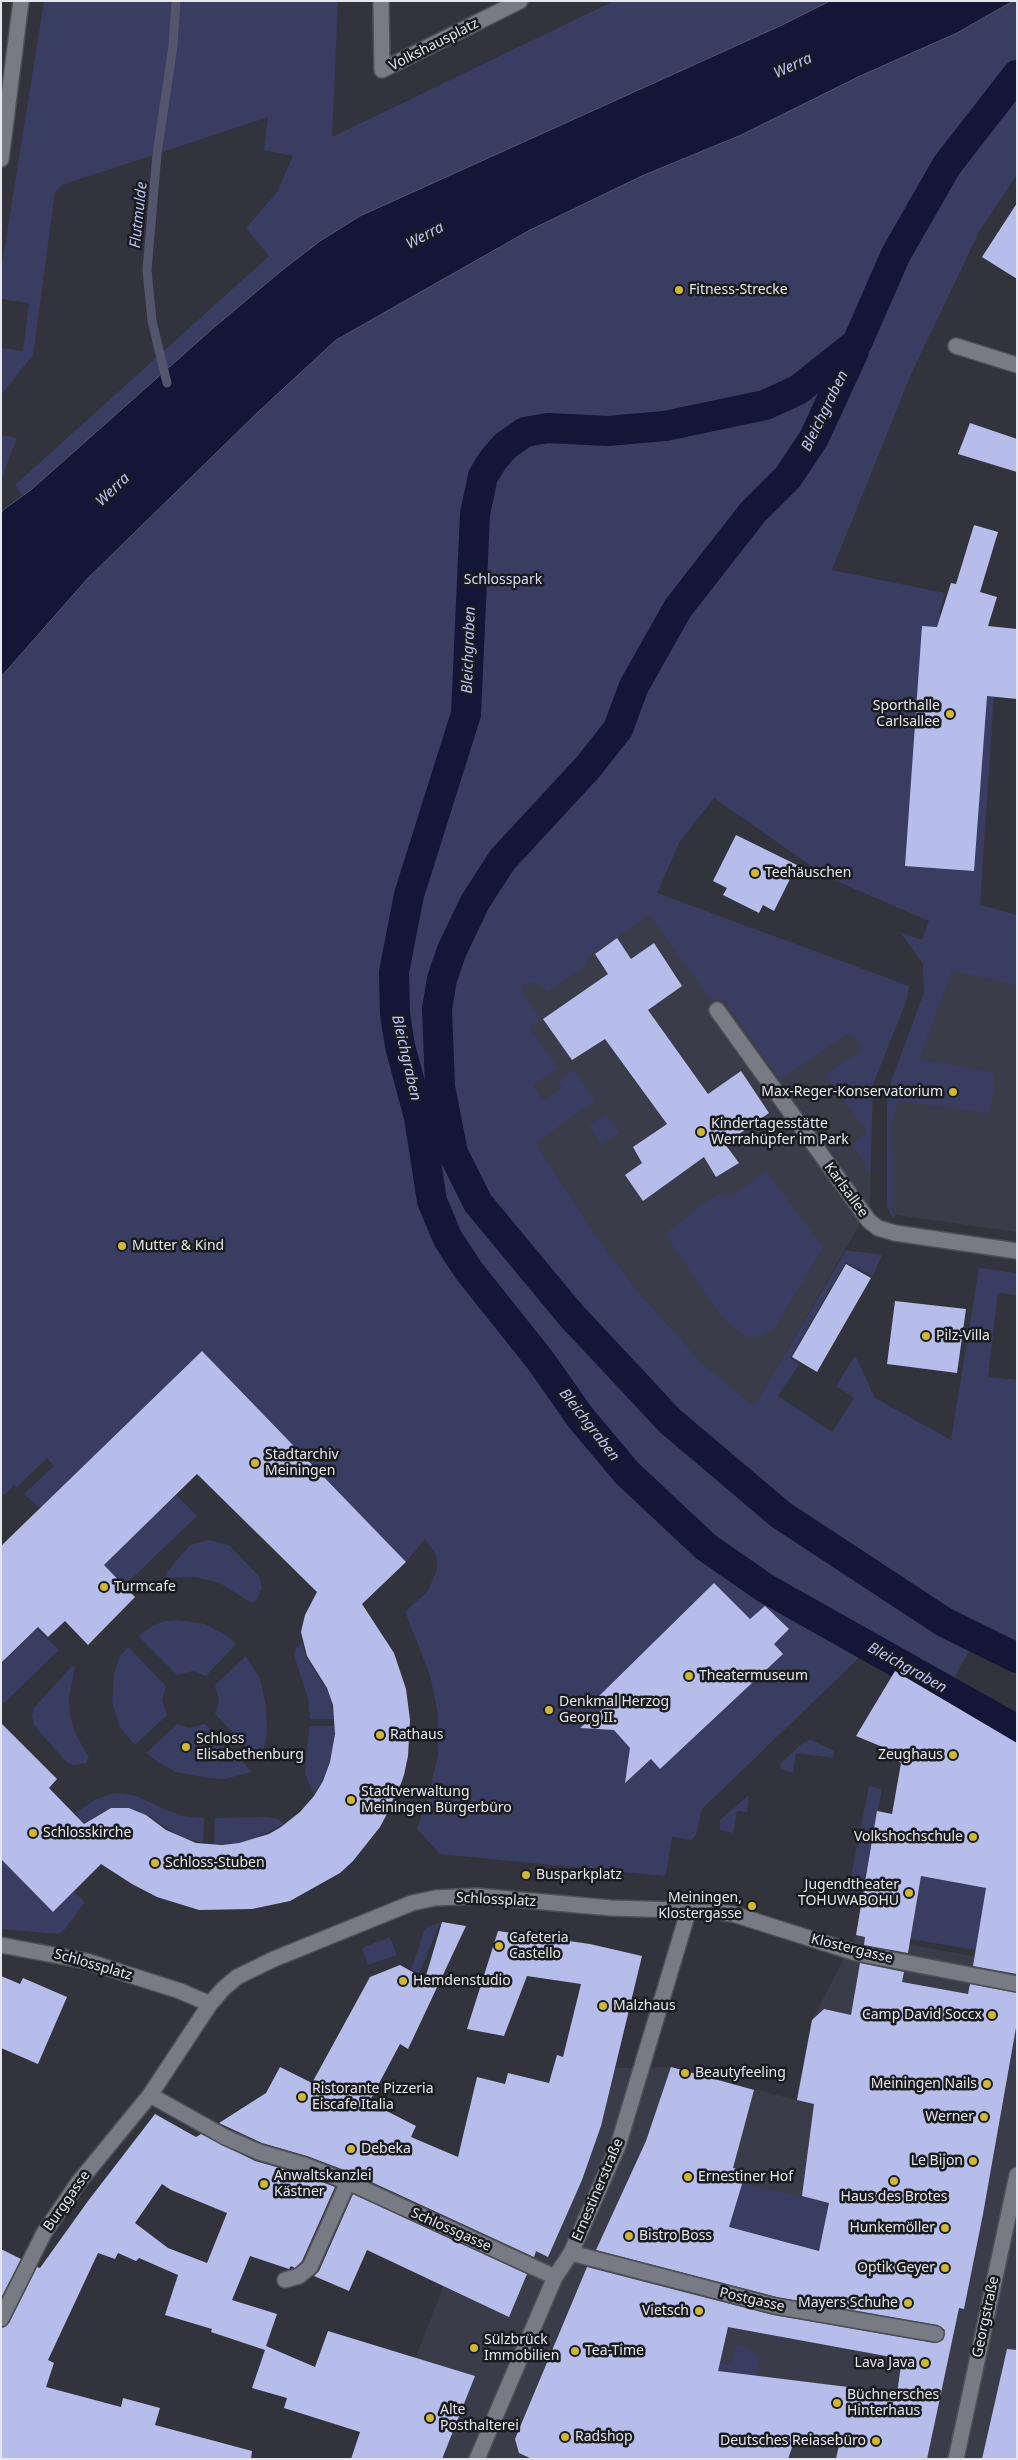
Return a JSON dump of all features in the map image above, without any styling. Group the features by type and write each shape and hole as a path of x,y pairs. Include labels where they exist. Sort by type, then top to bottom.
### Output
{"street":[{"path":"1,158 21,1"},
{"name":"Volkshausplatz","path":"381,1 382,70 520,1"},
{"path":"956,346 1017,365"},
{"name":"Karlsallee","path":"717,1010 869,1221 878,1228 895,1234 1017,1251"},
{"name":"Schlossplatz","path":"150,2095 210,2004 237,1977 260,1965 391,1910 435,1898 477,1896 611,1908 689,1909"},
{"name":"Klostergasse","path":"689,1909 733,1914 856,1953 1017,1984"},
{"name":"Ernestinerstraße","path":"477,2459 555,2277 572,2253 618,2146 689,1909"},
{"name":"Schlossplatz","path":"1,1946 86,1961 180,1991 210,2004"},
{"name":"Schlossgasse","path":"150,2095 225,2137 259,2152 304,2165 348,2182 555,2277"},
{"name":"Burggasse","path":"1,2319 44,2234 78,2183 150,2095"},
{"name":"Georgstraße","path":"956,2459 1017,2175"},
{"path":"285,2280 299,2276 310,2267 348,2182"},
{"name":"Postgasse","path":"572,2253 746,2299 837,2318 936,2334"}],"shaded area":[{"name":"Kindertagesstätte Werrahüpfer im Park","path":"657,893 909,986 907,999 873,1084 870,1206 754,1408 703,1364 639,1293 594,1234 541,1151 536,1142 506,984"},
{"name":"Max-Reger-Konservatorium","path":"944,944 1017,963 1017,1232 897,1215 893,1218 887,1207 887,1100 890,1085"},
{"path":"856,1935 1017,1964 1017,2459 376,2459 499,2144 582,2179 601,2126 612,2076 616,2068 671,2067 796,2100 812,2020"}],"green space":[{"name":"Schlosspark","path":"44,1 338,1 332,137 614,1 1017,1 1017,175 980,230 912,372 832,570 945,593 939,614 998,631 980,905 1017,915 1017,985 952,971 919,1059 986,1071 994,1075 994,1089 989,1113 899,1101 892,1120 893,1218 887,1207 887,1100 890,1085 924,992 923,964 900,932 922,940 929,921 827,877 714,798 680,841 657,893 909,986 907,999 873,1084 870,1172 865,1172 865,1162 852,1145 867,1132 826,1075 863,1049 850,1032 780,1080 725,1001 710,999 650,915 590,955 584,966 547,992 541,985 531,982 519,986 540,1019 529,1028 558,1068 533,1085 543,1101 563,1088 558,1082 574,1070 595,1100 537,1142 541,1151 594,1234 639,1293 703,1364 754,1407 846,1250 882,1255 873,1276 846,1262 790,1358 799,1364 778,1396 832,1432 854,1398 836,1386 855,1355 875,1398 951,1440 979,1268 1017,1273 1017,1295 998,1293 988,1377 1017,1380 1017,1649 979,1632 951,1684 930,1673 921,1687 862,1655 702,1809 696,1835 691,1840 672,1837 666,1874 664,1876 440,1854 417,1829 429,1795 438,1755 438,1714 430,1675 405,1612 428,1591 437,1569 436,1555 425,1539 406,1562 202,1351 40,1508 24,1494 54,1466 47,1458 17,1487 14,1485 1,1498 1,677 88,578 258,412 335,340 281,271 211,330 32,489 22,495 15,485 269,256 246,228 277,192 293,156 264,150 268,117 62,185 55,192 33,355 1,395 1,348 23,351 29,303 1,299 1,271"},
{"path":"1,435 17,438 1,480"},
{"path":"606,1114 619,1132 602,1145 589,1126"},
{"path":"766,1171 823,1247 774,1329 755,1338 746,1337 727,1322 665,1234 710,1199 718,1195 732,1196"},
{"path":"176,1495 197,1516 125,1585 104,1565"},
{"path":"210,1540 229,1545 259,1576 262,1588 255,1602 250,1602 220,1583 194,1577 165,1578 166,1573 190,1545"},
{"path":"178,1620 205,1624 227,1636 236,1644 206,1676 193,1671 177,1675 138,1636 152,1626 165,1621"},
{"path":"37,1629 59,1650 1,1706 1,1664"},
{"path":"302,1644 306,1657 330,1695 334,1719 310,1719 308,1698 294,1655 296,1648"},
{"path":"128,1647 166,1686 162,1700 167,1715 135,1745 120,1727 112,1703 114,1673 120,1656"},
{"path":"246,1656 260,1679 266,1706 267,1734 261,1762 215,1714 219,1701 215,1685"},
{"path":"72,1666 75,1668 69,1697 70,1715 76,1735 89,1757 86,1763 74,1765 68,1763 44,1737 34,1725 32,1717 33,1709"},
{"path":"177,1724 189,1728 205,1724 252,1772 224,1779 207,1778 176,1772 159,1763 146,1753"},
{"path":"309,1726 335,1726 332,1753 326,1774 314,1795 305,1774"},
{"path":"811,1740 834,1751 833,1758 796,1753 793,1773 780,1769 781,1763 804,1742"},
{"path":"869,1786 882,1789 859,1908 845,1906"},
{"path":"114,1793 134,1795 183,1816 204,1818 203,1843 181,1837 147,1815 129,1808 110,1808 84,1823 75,1813 95,1800"},
{"path":"749,1795 747,1812 737,1811 733,1833 720,1830 720,1820"},
{"path":"265,1817 278,1819 284,1824 254,1839 239,1843 214,1844 215,1818"},
{"path":"1,1859 53,1912 74,1892 85,1902 64,1930 58,1934 1,1929"},
{"path":"921,1876 986,1888 976,1950 910,1939"},
{"path":"440,1923 419,1974 411,1970 424,1931 427,1927"},
{"path":"390,1937 397,1955 368,1965 362,1948"},
{"path":"742,2183 829,2203 819,2250 729,2227"},
{"path":"736,2345 746,2347 759,2357 757,2376 715,2387 719,2364 731,2365"}],"water":[{"name":"Werra","path":"830,1 1013,1 957,33 860,76 739,136 644,175 530,230 336,340 258,412 88,578 1,677 1,514 3,510 32,489 211,330 281,271 320,241 360,216 782,25"}],"building":[{"path":"1017,203 1017,279 982,257"},
{"path":"970,423 1017,439 1017,472 958,454"},
{"name":"Sporthalle Carlsallee","path":"974,525 998,532 980,592 997,597 988,626 1017,629 1017,699 987,696 974,871 905,866 922,626 937,627 951,583 956,584"},
{"name":"Teehäuschen","path":"736,835 797,865 774,911 763,905 759,913 723,895 727,888 713,881"},
{"path":"617,938 631,959 654,943 682,986 648,1010 708,1094 741,1071 769,1113 725,1144 739,1163 716,1177 704,1157 643,1201 625,1175 642,1163 633,1147 667,1124 605,1039 572,1060 543,1019 608,974 595,954"},
{"path":"846,1264 871,1278 817,1372 792,1357"},
{"name":"Pilz-Villa","path":"895,1301 966,1309 957,1373 887,1364"},
{"path":"202,1351 406,1562 362,1604 394,1653 406,1689 410,1720 408,1756 404,1775 396,1797 380,1827 353,1861 340,1873 290,1901 252,1909 199,1910 157,1897 101,1864 53,1912 1,1859 1,1723 57,1779 49,1788 84,1824 111,1808 129,1808 146,1815 166,1830 196,1843 222,1845 239,1843 269,1834 281,1827 300,1812 314,1796 323,1781 330,1762 335,1734 333,1705 327,1688 307,1656 301,1632 305,1615 317,1592 197,1474 104,1565 135,1597 88,1645 65,1621 48,1637 38,1627 1,1663 1,1546"},
{"name":"Theatermuseum","path":"714,1583 750,1619 765,1606 789,1629 774,1644 783,1654 660,1769 651,1759 625,1783 630,1748 614,1730 580,1728 604,1708 596,1699"},
{"path":"895,1671 1017,1743 1017,1974 973,1966 986,1888 921,1876 908,1953 864,1945 865,1937 856,1935 877,1811 892,1814 901,1763 883,1751 885,1748 856,1736"},
{"path":"442,1922 466,1926 408,2049 400,2044 369,2102 416,2126 411,2137 458,2157 477,2077 505,2084 508,2073 549,2083 557,2055 563,2057 581,1984 527,1976 504,2036 467,2029 498,1931 590,1944 642,1956 601,2126 582,2180 548,2257 536,2251 534,2257 352,2173 307,2156 262,2143 219,2123 266,2093 280,2067 312,2083 370,1977 400,1965 425,1979"},
{"path":"860,1963 904,1972 902,1982 968,1994 970,1984 1017,1993 1017,2022 983,2214 964,2309 959,2308 927,2459 836,2459 839,2445 797,2433 788,2459 532,2459 519,2453 515,2439 587,2267 773,2315 934,2343 943,2340 945,2330 938,2325 777,2297 596,2250 646,2141 671,2067 754,2090 733,2168 746,2171 729,2227 819,2251 829,2203 802,2196 814,2104 797,2100 812,2020 824,2009 851,2015","holes":["728,2327 902,2359 897,2393 718,2371"]},
{"path":"1,1976 20,1984 23,1978 67,1997 38,2064 1,2048"},
{"path":"155,2114 196,2137 201,2134 255,2161 301,2174 335,2187 302,2261 295,2268 291,2266 289,2269 250,2256 232,2300 277,2314 266,2346 315,2367 328,2331 475,2376 442,2459 351,2459 360,2432 284,2408 287,2398 252,2388 265,2350 211,2332 212,2329 165,2315 178,2275 139,2258 136,2261 118,2253 115,2259 98,2253 48,2360 54,2363 46,2387 121,2407 123,2398 160,2408 155,2425 252,2451 251,2459 1,2459 1,2328 9,2323 37,2267 40,2268 88,2201","holes":["162,2184 171,2190 227,2213 207,2263 168,2248 135,2223"]},
{"path":"353,2194 527,2274 509,2317 367,2250 349,2291 314,2276 319,2271"},
{"path":"1,2249 21,2259 1,2298"},
{"path":"1007,2349 1017,2350 1017,2459 982,2459"}],"waterway":[{"name":"Flutmulde","path":"167,383 152,321 147,270 157,154 173,46 176,1"},
{"name":"Bleichgraben","path":"1017,75 947,165 896,254 857,343 798,390 765,405 665,426 608,431 548,428 525,432 505,446 493,460 483,476 475,514 466,714 409,895 394,972 395,1014 400,1046 419,1117 432,1201 448,1239 469,1271 540,1360 580,1417 627,1473 706,1547 765,1588 1017,1730"},
{"name":"Bleichgraben","path":"854,351 814,438 788,477 753,512 678,608 634,686 618,729 588,767 502,860 475,902 452,950 442,979 437,1009 440,1087 453,1153 478,1203 570,1314 670,1421 781,1515 944,1622 1017,1658"}],"place":[{"name":"Fitness-Strecke","path":"679,290"},
{"name":"Sporthalle Carlsallee","path":"950,714"},
{"name":"Teehäuschen","path":"755,873"},
{"name":"Max-Reger-Konservatorium","path":"953,1092"},
{"name":"Kindertagesstätte Werrahüpfer im Park","path":"701,1132"},
{"name":"Mutter & Kind","path":"122,1246"},
{"name":"Pilz-Villa","path":"926,1336"},
{"name":"Stadtarchiv Meiningen","path":"255,1463"},
{"name":"Turmcafe","path":"104,1587"},
{"name":"Theatermuseum","path":"689,1676"},
{"name":"Denkmal Herzog Georg II.","path":"549,1710"},
{"name":"Rathaus","path":"380,1735"},
{"name":"Schloss Elisabethenburg","path":"186,1747"},
{"name":"Zeughaus","path":"953,1755"},
{"name":"Stadtverwaltung Meiningen Bürgerbüro","path":"351,1800"},
{"name":"Schlosskirche","path":"33,1833"},
{"name":"Volkshochschule","path":"973,1837"},
{"name":"Schloss-Stuben","path":"155,1863"},
{"name":"Busparkplatz","path":"526,1875"},
{"name":"Jugendtheater TOHUWABOHU","path":"909,1893"},
{"name":"Meiningen, Klostergasse","path":"752,1906"},
{"name":"Cafeteria Castello","path":"499,1946"},
{"name":"Hemdenstudio","path":"403,1981"},
{"name":"Malzhaus","path":"603,2006"},
{"name":"Camp David Soccx","path":"992,2015"},
{"name":"Beautyfeeling","path":"685,2073"},
{"name":"Meiningen Nails","path":"987,2084"},
{"name":"Ristorante Pizzeria Eiscafe Italia","path":"302,2097"},
{"name":"Werner","path":"984,2117"},
{"name":"Debeka","path":"351,2149"},
{"name":"Le Bijon","path":"973,2161"},
{"name":"Ernestiner Hof","path":"688,2177"},
{"name":"Haus des Brotes","path":"894,2181"},
{"name":"Anwaltskanzlei Kästner","path":"264,2184"},
{"name":"Hunkemöller","path":"945,2228"},
{"name":"Bistro Boss","path":"629,2236"},
{"name":"Optik Geyer","path":"945,2268"},
{"name":"Mayers Schuhe","path":"908,2303"},
{"name":"Vietsch","path":"699,2311"},
{"name":"Sülzbrück Immobilien","path":"474,2348"},
{"name":"Tea-Time","path":"575,2351"},
{"name":"Lava Java","path":"925,2363"},
{"name":"Büchnersches Hinterhaus","path":"837,2403"},
{"name":"Alte Posthalterei","path":"430,2418"},
{"name":"Radshop","path":"565,2437"},
{"name":"Deutsches Reiasebüro","path":"876,2441"}]}
